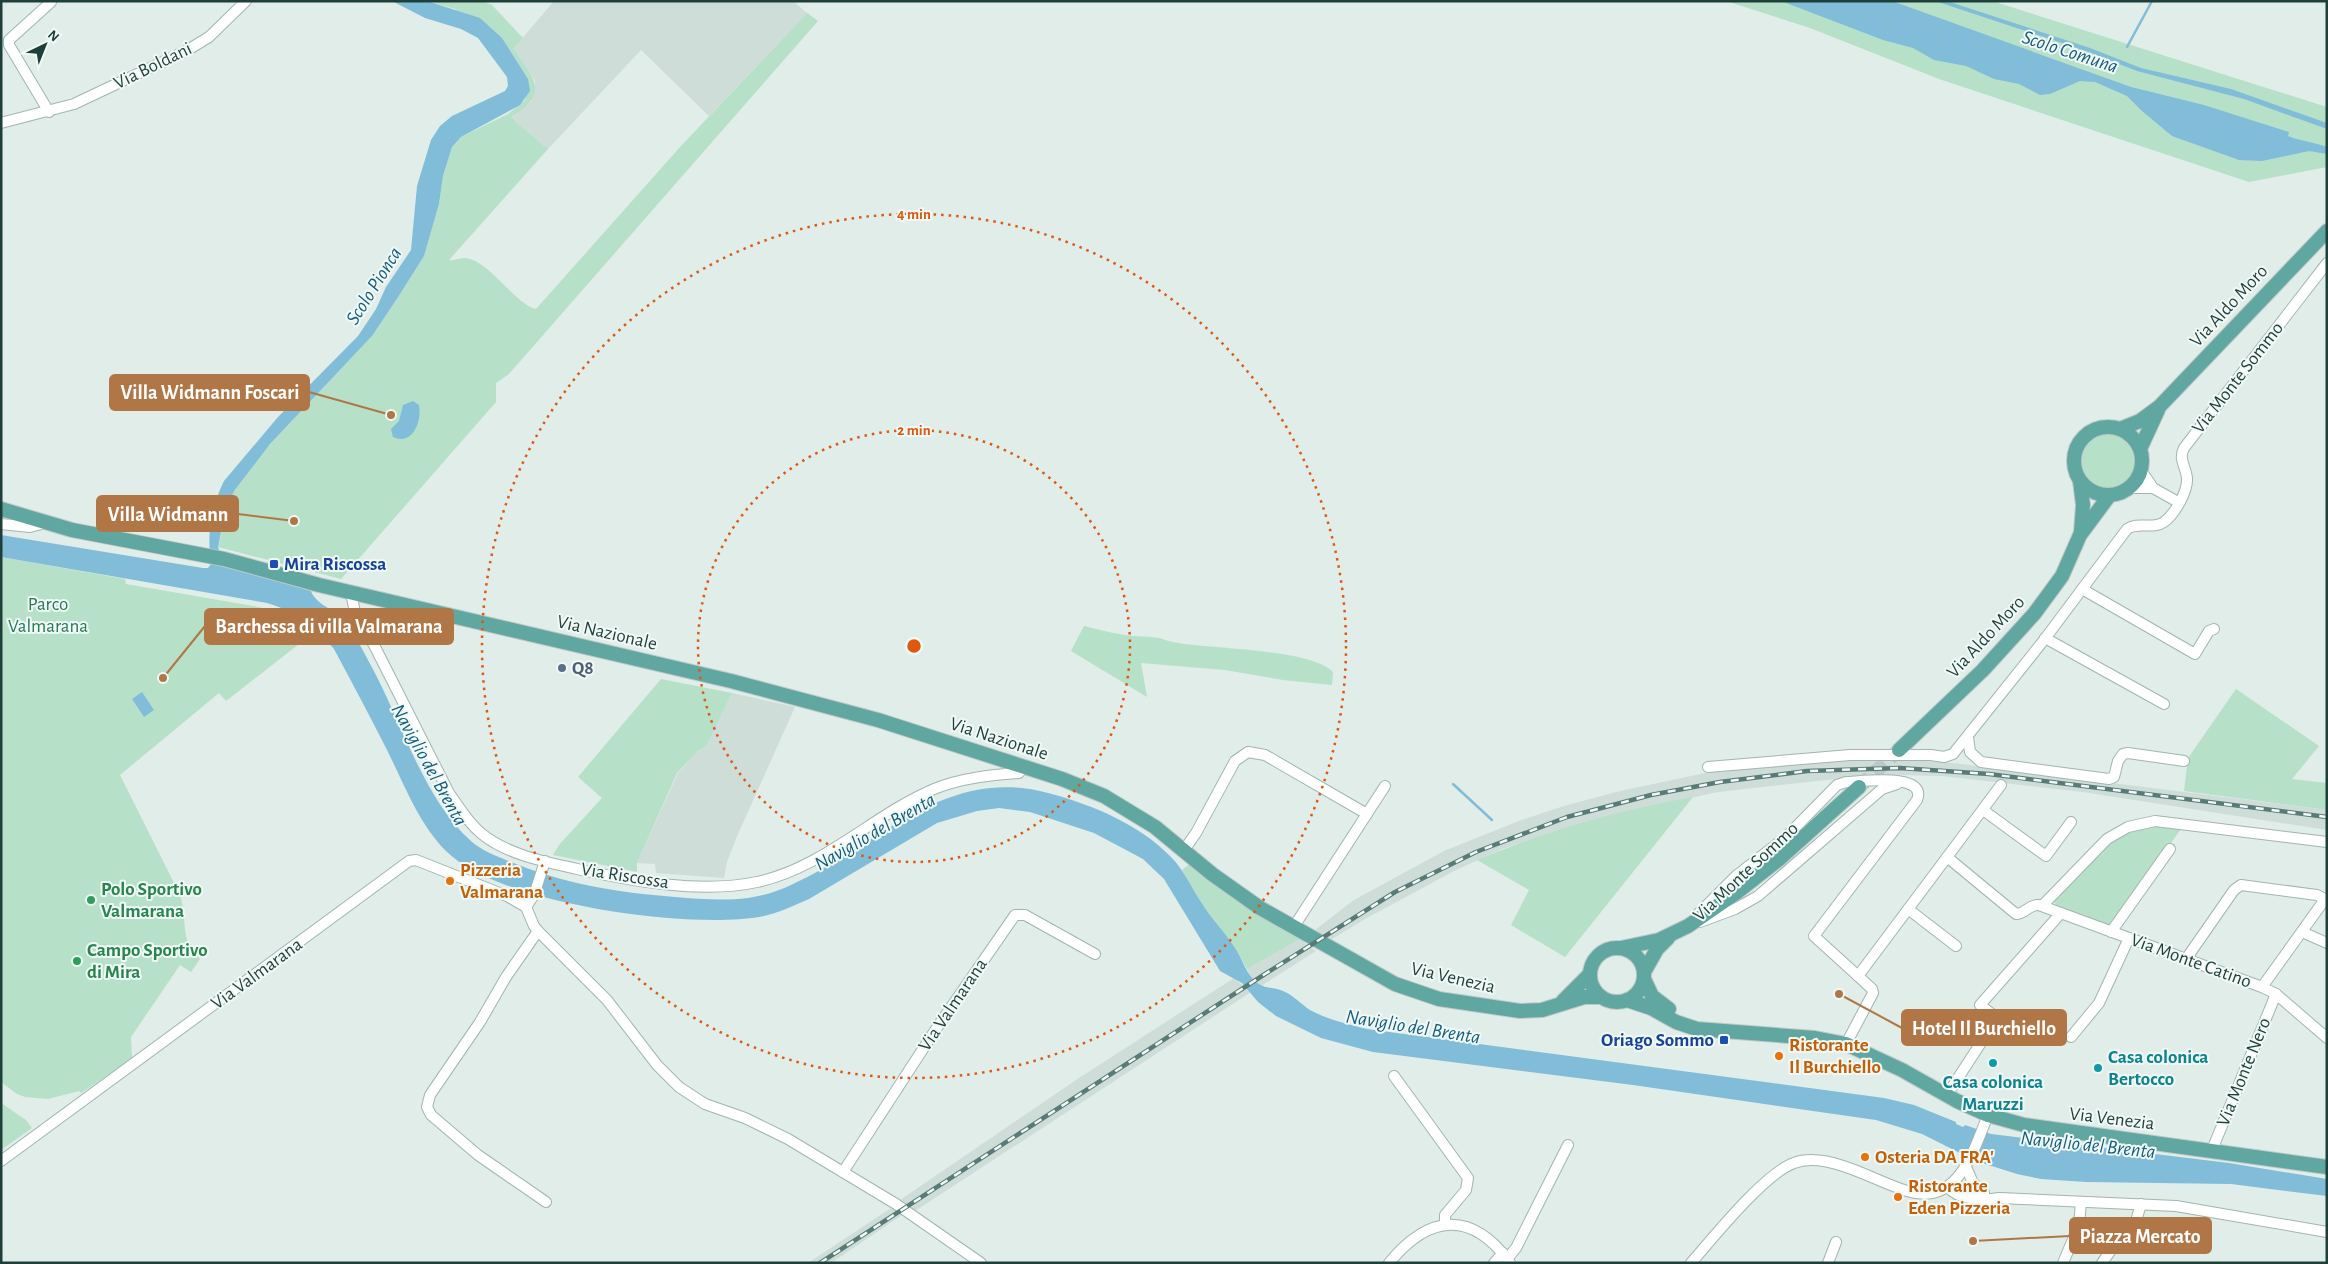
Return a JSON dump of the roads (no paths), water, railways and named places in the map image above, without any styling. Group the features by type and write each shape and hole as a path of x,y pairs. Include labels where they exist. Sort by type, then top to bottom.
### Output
{"main road":[{"name":"Via Aldo Moro","path":"2120,429 2140,421 2159,407 2327,231"},
{"name":"Via Aldo Moro","path":"2140,449 2159,407"},
{"path":"2107,427 2120,429 2132,437 2140,449 2141,470 2139,477 2129,488 2109,496 2094,493 2080,481 2074,464 2078,446 2083,439 2098,429 2107,427"},
{"name":"Via Aldo Moro","path":"2080,481 2083,505 2080,535"},
{"name":"Via Aldo Moro","path":"1899,750 1983,670 2034,614 2062,576 2080,535 2109,496"},
{"name":"Via Nazionale","path":"2,516 224,560 351,593 802,698 1062,779 1104,796 1155,827 1229,887 1315,940"},
{"path":"1682,929 1640,945 1610,948 1600,954 1593,963 1590,974 1593,986 1601,996 1615,1002 1627,1000 1639,992 1644,975 1657,949 1682,929 1736,893 1778,860 1859,787"},
{"name":"Via Venezia","path":"1315,940 1380,977 1426,996 1520,1011 1542,1010 1562,1002 1584,997 1601,996"},
{"path":"1621,948 1637,956 1644,975"},
{"name":"Via Venezia","path":"1562,1002 1590,974"},
{"name":"Via Venezia","path":"1644,975 1652,996 1669,1010 1730,1032"},
{"name":"Via Venezia","path":"1627,1000 1651,1008 1688,1026 1730,1032 1815,1038 1846,1044 1902,1070 1947,1095 1986,1121 2327,1167"}],"street":[{"name":"Via Boldani","path":"1,123 49,112 97,94 200,43 227,22 246,1"},
{"path":"49,112 9,45 9,40 52,2"},
{"name":"Via Monte Sommo","path":"1708,766 1850,755 1950,756 1968,737 2127,529 2137,525 2150,526 2162,523 2178,502 2187,482 2181,459 2184,448 2327,263"},
{"path":"2141,470 2153,488 2178,502"},
{"path":"2129,488 2153,488"},
{"path":"2082,590 2195,654 2209,631 2214,629"},
{"name":"Via Riscossa","path":"351,593 356,616 374,645 449,793 462,812 471,824 488,838 544,864 628,880 684,885 728,886 758,882 795,868 822,854 918,797 935,789 960,781 1019,773 1023,767"},
{"path":"2045,638 2164,704"},
{"path":"1968,737 1968,747 1972,756 1986,763 2109,779 2114,777 2118,761 2123,754 2184,761"},
{"path":"1184,850 1196,833 1235,761 1248,752 1265,754 1367,814"},
{"name":"Via Monte Sommo","path":"1682,929 1717,894 1786,837 1837,786 1846,782 1902,781 1910,784"},
{"name":"Via Monte Sommo","path":"1682,929 1735,909 1758,896 1882,789 1894,784 1910,784"},
{"path":"1846,1044 1872,993 1872,989 1814,936 1917,800 1918,793 1910,784"},
{"path":"1858,976 2001,785"},
{"path":"1293,928 1385,786"},
{"path":"1983,810 2046,856 2071,822"},
{"path":"1947,857 2015,914 2021,914 2032,905 2042,906 2111,835 2137,824 2155,821 2327,842"},
{"path":"2111,932 2170,849"},
{"name":"Via Valmarana","path":"1,1161 409,861 422,862 453,874 507,896 526,907"},
{"path":"544,864 534,895 526,907 538,931 607,1000 657,1065 679,1087 710,1106 745,1118 788,1139 896,1204 981,1263"},
{"path":"2186,959 2234,890 2241,885 2317,895 2324,898 2262,987"},
{"name":"Via Monte Catino","path":"2042,906 2262,987 2276,994 2327,1038"},
{"path":"1908,909 1956,946"},
{"path":"1947,1095 1997,1018 1980,1005 2061,914"},
{"name":"Via Valmarana","path":"843,1172 936,1029 1016,915 1025,915 1095,954"},
{"path":"538,931 506,977 480,1022 430,1095 427,1107 431,1114 470,1149 546,1202"},
{"path":"2302,932 2327,943"},
{"path":"2071,1037 2095,1009 2129,938"},
{"name":"Via Monte Nero","path":"2212,1150 2276,994"},
{"path":"1394,1076 1468,1178 1466,1190 1444,1215 1445,1225"},
{"path":"1691,1263 1746,1202 1777,1172 1794,1163 1806,1160 1826,1162 1916,1193 1932,1193 1950,1186 1967,1165 1986,1121"},
{"path":"1494,1263 1507,1258 1516,1248 1568,1145"},
{"path":"1967,1165 1976,1186 1984,1193 1999,1198"},
{"path":"1950,1186 1999,1198 2141,1204 2204,1210 2327,1232"},
{"path":"2063,1263 2079,1225 2081,1202"},
{"path":"2102,1263 2120,1237 2136,1221 2141,1204"},
{"path":"1388,1263 1412,1239 1445,1225 1469,1226 1489,1238 1507,1258"},
{"path":"1828,1263 1836,1242"}],"water":[{"path":"392,1 427,1 480,18 502,38 528,79 530,91 520,105 461,137 452,147 443,176 439,204 424,256 372,336 270,444 234,491 225,512 218,547 225,567 260,575 311,591 316,599 340,617 356,638 366,656 439,803 454,824 479,847 526,868 589,886 653,895 721,900 739,899 765,895 793,884 824,868 914,813 945,799 977,790 1011,787 1048,793 1082,803 1114,817 1130,825 1158,845 1180,867 1205,908 1236,949 1253,979 1264,986 1279,989 1294,997 1310,1010 1338,1021 1367,1029 1884,1098 1914,1105 1956,1122 1956,1124 1963,1127 1965,1125 1991,1134 2229,1163 2327,1179 2327,1196 2231,1184 2086,1182 2041,1179 2017,1174 1976,1161 1922,1134 1876,1120 1633,1085 1373,1052 1321,1038 1276,1016 1258,1002 1242,983 1220,971 1164,879 1143,859 1094,833 1030,812 999,808 977,811 937,823 809,899 778,912 759,917 727,920 687,919 595,908 549,898 507,885 472,870 446,851 428,829 334,649 320,633 296,615 267,603 1,557 1,535 203,568 208,568 211,564 209,542 211,522 215,502 224,481 278,417 358,336 376,309 386,287 411,250 417,186 431,140 440,126 452,116 505,91 508,86 507,77 478,38 461,29 425,18"},
{"path":"1781,1 1892,1 2131,87 2204,105 2289,132 2288,136 2327,147 2327,154 2309,151 2262,161 2239,160 2172,136 2127,96 2095,82 2080,81 2050,94 2040,95 2019,84 1994,79 1966,66 1934,60 1913,48 1883,40"},
{"path":"1935,1 1947,1 2090,48 2141,68 2231,89 2327,123 2327,129 2244,99 2137,71 2086,51"},
{"path":"413,401 419,405 420,411 415,430 406,438 393,437 391,429 399,421 403,405"},
{"path":"142,692 154,710 144,717 132,699"}],"waterway":[{"path":"2127,47 2152,1"},
{"path":"1453,784 1492,820"}],"tunnel":[{"path":"1859,787 1899,750"}],"railway":[{"path":"820,1263 1265,974 1395,892 1476,852 1567,817 1651,795 1720,782 1807,771 1900,768 1989,774 2327,817"}],"place":[{"name":"Villa Widmann Foscari","path":"391,415"},
{"name":"Villa Widmann","path":"294,521"},
{"name":"Mira Riscossa","path":"274,564"},
{"name":"Q8","path":"562,668"},
{"name":"Barchessa di villa Valmarana","path":"163,678"},
{"name":"Pizzeria Valmarana","path":"450,881"},
{"name":"Polo Sportivo Valmarana","path":"91,900"},
{"name":"Campo Sportivo di Mira","path":"77,961"},
{"name":"Hotel Il Burchiello","path":"1839,994"},
{"name":"Oriago Sommo","path":"1724,1040"},
{"name":"Ristorante Il Burchiello","path":"1779,1056"},
{"name":"Casa colonica Maruzzi","path":"1993,1063"},
{"name":"Casa colonica Bertocco","path":"2098,1068"},
{"name":"Osteria DA FRA'","path":"1865,1157"},
{"name":"Ristorante Eden Pizzeria","path":"1898,1197"},
{"name":"Piazza Mercato","path":"1973,1241"}],"water label":[{"name":"Scolo Comuna","path":"2070,52"},
{"name":"Scolo Pionca","path":"374,286"},
{"name":"Naviglio del Brenta","path":"429,765"},
{"name":"Naviglio del Brenta","path":"875,832"},
{"name":"Naviglio del Brenta","path":"1413,1027"},
{"name":"Naviglio del Brenta","path":"2088,1145"}],"park label":[{"name":"Parco Valmarana","path":"48,615"}]}
